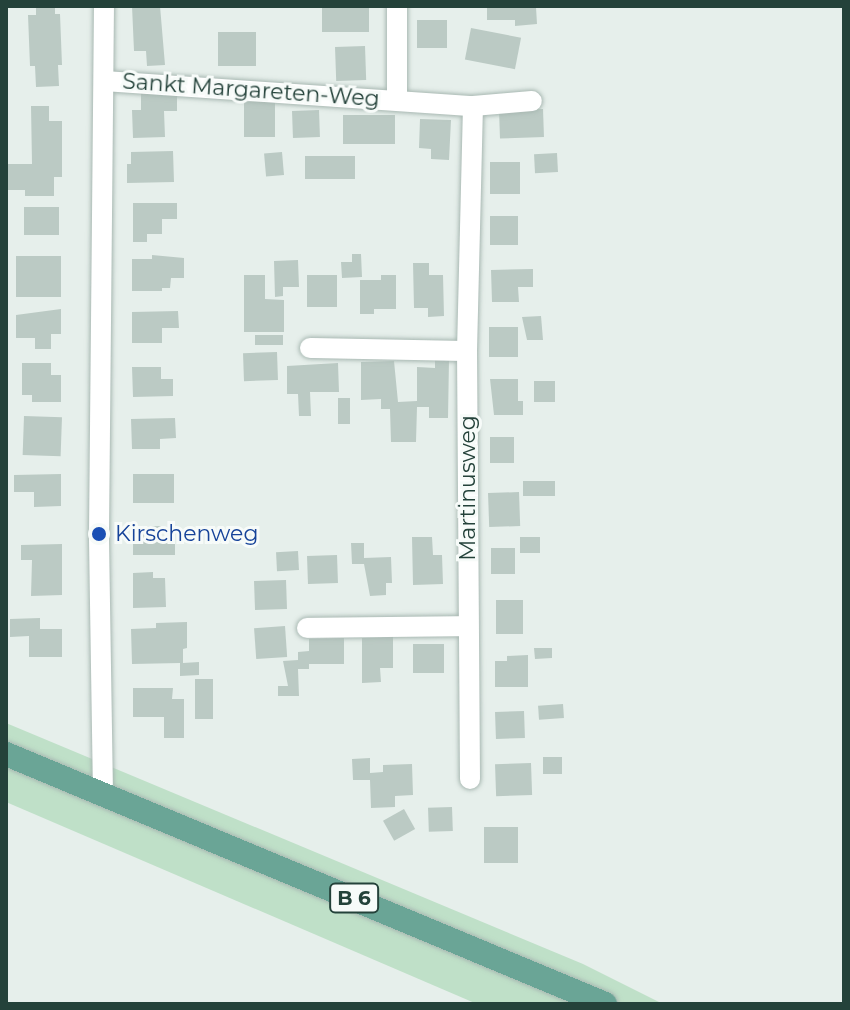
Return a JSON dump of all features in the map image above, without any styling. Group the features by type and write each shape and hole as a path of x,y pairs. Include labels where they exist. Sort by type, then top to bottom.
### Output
{"main road":[{"name":"B 6","path":"6,754 605,1004"}],"street":[{"path":"103,794 99,534 104,6"},
{"name":"Sankt Margareten-Weg","path":"397,6 397,100"},
{"name":"Sankt Margareten-Weg","path":"104,81 473,106 532,101"},
{"name":"Martinusweg","path":"470,779 467,351 473,106"},
{"path":"310,348 467,351"},
{"path":"307,628 468,626"}],"green space":[{"path":"6,723 583,964 663,1004 477,1004 6,802"}],"building":[{"path":"36,6 55,6 55,14 60,14 62,65 58,65 59,86 36,87 35,66 30,66 28,15 36,15"},
{"path":"132,6 160,6 165,65 147,66 146,51 134,51"},
{"path":"322,6 369,6 369,32 322,32"},
{"path":"487,6 536,7 537,24 515,26 515,20 487,20"},
{"path":"417,20 447,20 447,48 417,48"},
{"path":"471,28 521,38 515,69 465,59"},
{"path":"218,32 256,32 256,66 218,66"},
{"path":"365,46 366,80 336,81 335,47"},
{"path":"177,91 177,111 164,111 165,137 133,138 132,110 141,110 141,92"},
{"path":"244,102 275,102 275,137 244,137"},
{"path":"31,106 49,106 49,121 62,121 62,177 54,177 54,196 25,196 25,190 8,190 7,164 32,164"},
{"path":"543,109 544,137 500,139 499,111"},
{"path":"319,110 320,137 293,138 292,111"},
{"path":"343,115 395,115 395,144 343,144"},
{"path":"420,119 451,120 449,160 431,159 431,149 419,148"},
{"path":"173,151 174,182 127,183 127,164 131,164 131,152"},
{"path":"282,152 284,175 266,176 264,154"},
{"path":"557,153 558,172 535,173 534,154"},
{"path":"305,156 355,156 355,179 305,179"},
{"path":"490,162 520,162 520,194 490,194"},
{"path":"133,203 177,203 177,219 162,219 162,234 147,234 147,242 133,242"},
{"path":"24,207 59,207 59,235 24,235"},
{"path":"490,216 518,216 518,245 490,245"},
{"path":"352,254 361,254 362,277 342,278 341,262 352,262"},
{"path":"152,255 184,258 184,278 171,278 170,288 162,288 162,291 132,291 132,259 152,259"},
{"path":"16,256 61,256 61,297 16,297"},
{"path":"298,260 299,287 283,287 283,296 275,297 274,261"},
{"path":"413,263 429,263 429,275 443,275 444,316 428,317 428,308 414,308"},
{"path":"533,269 533,287 518,287 519,302 492,302 491,270"},
{"path":"244,275 265,275 265,299 284,300 284,332 244,332"},
{"path":"307,275 337,275 337,307 307,307"},
{"path":"381,275 396,275 396,309 374,309 374,314 360,314 360,280 381,280"},
{"path":"61,309 61,334 51,334 51,349 35,349 35,338 16,338 16,315"},
{"path":"178,311 179,328 162,328 162,343 132,343 132,312"},
{"path":"541,316 543,340 527,340 522,317"},
{"path":"489,327 518,327 518,357 489,357"},
{"path":"255,335 283,335 283,345 255,345"},
{"path":"277,352 278,380 244,381 243,353"},
{"path":"435,360 449,360 448,418 429,418 429,407 417,407 416,442 391,442 390,409 381,409 381,399 361,400 361,362 394,361 398,402 417,401 417,367 435,368"},
{"path":"22,363 51,363 51,375 61,375 61,402 32,402 32,395 22,395"},
{"path":"338,363 339,392 310,392 311,416 299,416 298,394 287,394 287,366"},
{"path":"132,367 161,367 161,379 173,379 173,396 133,397"},
{"path":"490,379 518,379 518,401 523,401 523,415 494,415"},
{"path":"534,381 555,381 555,402 534,402"},
{"path":"338,398 350,398 350,424 338,424"},
{"path":"24,416 62,417 61,456 23,455"},
{"path":"175,418 176,438 160,439 160,449 132,449 131,419"},
{"path":"490,437 514,437 514,463 490,463"},
{"path":"61,474 61,506 34,507 34,492 14,492 14,475"},
{"path":"133,474 174,474 174,503 133,503"},
{"path":"523,481 555,481 555,496 523,496"},
{"path":"519,492 520,526 489,527 488,493"},
{"path":"161,526 161,541 175,541 175,555 133,555 133,527"},
{"path":"412,537 432,537 433,555 442,555 443,584 413,585"},
{"path":"520,537 540,537 540,553 520,553"},
{"path":"351,543 364,543 364,558 391,557 392,583 386,583 386,595 370,596 364,564 352,564"},
{"path":"62,544 62,595 31,596 32,560 21,560 21,545"},
{"path":"491,548 515,548 515,574 491,574"},
{"path":"298,551 299,570 277,571 276,552"},
{"path":"337,555 338,583 308,584 307,556"},
{"path":"153,572 153,578 165,578 166,607 133,608 133,573"},
{"path":"286,580 287,609 255,610 254,581"},
{"path":"496,600 523,600 523,634 496,634"},
{"path":"40,618 40,629 62,629 62,657 29,657 29,636 10,637 10,619"},
{"path":"187,622 187,648 183,649 183,663 199,662 199,675 180,676 180,663 132,664 131,629 156,628 156,623"},
{"path":"285,626 287,657 256,659 254,628"},
{"path":"393,637 393,668 380,668 381,682 362,683 362,638"},
{"path":"344,638 344,664 309,664 309,669 298,669 299,696 278,696 278,686 288,686 283,661 298,660 298,652 309,651 309,639"},
{"path":"413,644 444,644 444,673 413,673"},
{"path":"534,648 552,648 552,658 535,659"},
{"path":"528,655 528,687 495,687 495,661 507,661 507,656"},
{"path":"195,679 213,679 213,719 195,719"},
{"path":"133,688 173,688 172,699 184,699 184,738 164,738 164,717 133,717"},
{"path":"563,704 564,718 539,720 538,706"},
{"path":"524,711 525,738 496,739 495,712"},
{"path":"543,757 562,757 562,774 543,774"},
{"path":"370,758 370,773 383,772 383,765 412,764 413,795 395,796 395,807 371,808 370,780 353,780 352,759"},
{"path":"531,763 532,795 496,796 495,764"},
{"path":"452,807 453,831 429,832 428,808"},
{"path":"404,809 415,829 394,841 383,821"},
{"path":"484,827 518,827 518,863 484,863"}],"place":[{"name":"Kirschenweg","path":"99,534"}]}
